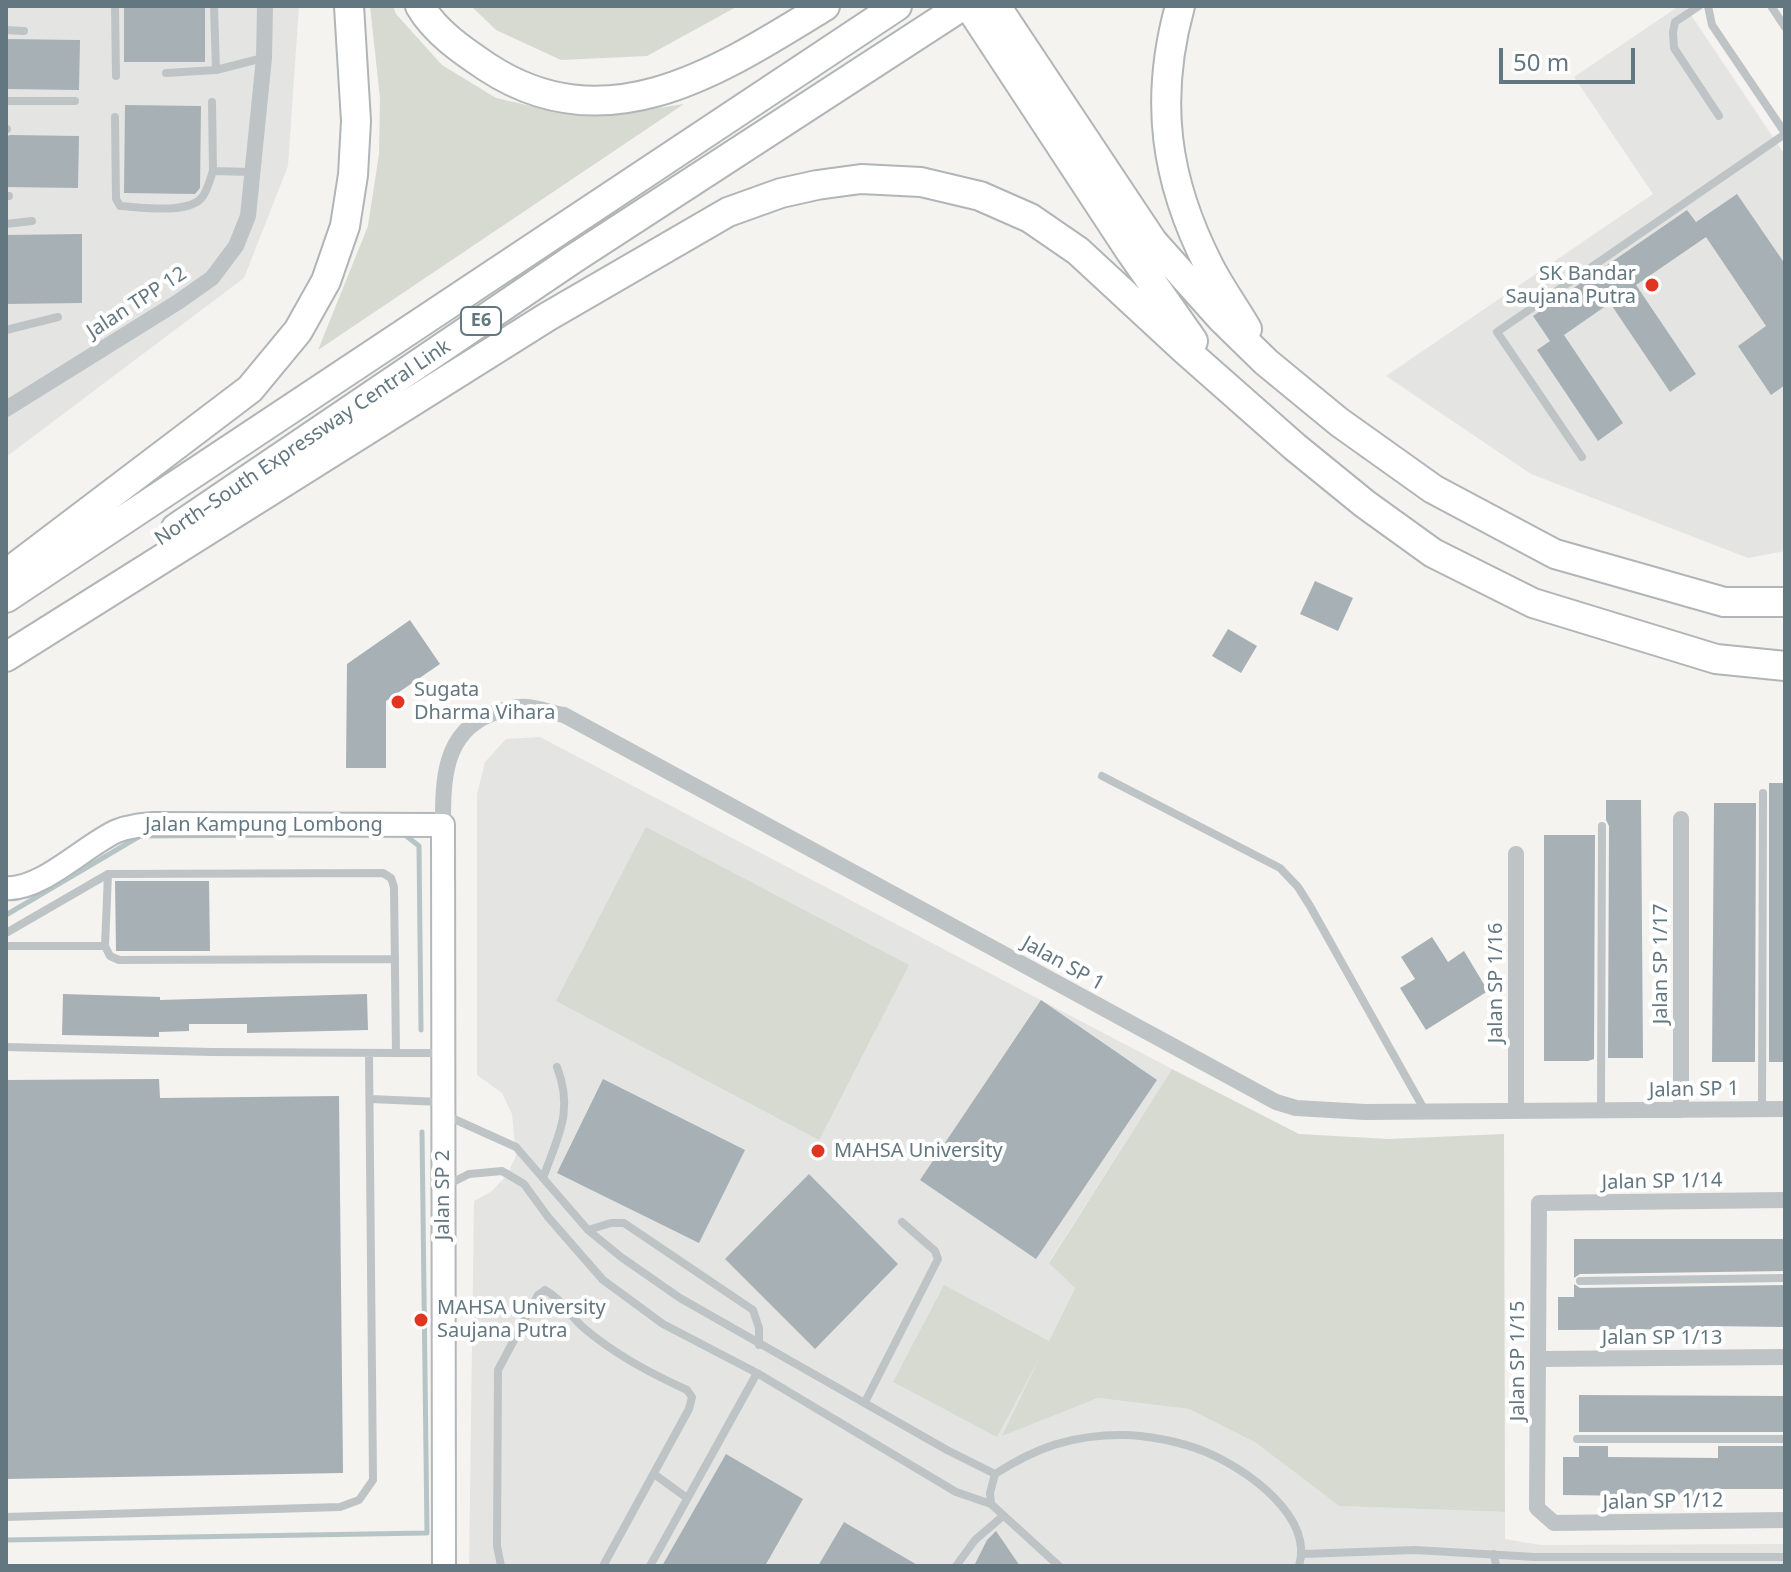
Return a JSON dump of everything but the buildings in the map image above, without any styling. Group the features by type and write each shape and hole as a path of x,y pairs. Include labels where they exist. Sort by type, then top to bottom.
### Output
{"highway":[{"path":"6,574 250,389 298,331 326,281 345,226 351,188 356,121 349,6"},
{"path":"420,6 426,17 464,52 499,75 541,93 585,100 653,95 696,79 744,56 825,6"},
{"name":"North–South Expressway Central Link","path":"6,598 897,6"},
{"name":"North–South Expressway Central Link","path":"6,644 573,259 962,6"},
{"path":"969,6 1153,242 1221,318 1266,362 1339,422 1433,489 1555,554 1724,602 1785,602"},
{"path":"996,6 1032,83 1130,251 1219,378"},
{"path":"1180,6 1167,76 1165,119 1171,168 1184,213 1210,268 1266,362"},
{"path":"6,657 547,317 728,212 781,193 861,179 921,182 980,196 1030,218 1078,251 1295,447 1365,504 1445,559 1533,603 1716,659 1785,666"}],"street":[{"name":"Jalan TPP 12","path":"6,409 212,278 236,246 248,216 264,58 265,6"},
{"name":"Jalan SP 1","path":"443,825 443,781 449,754 464,731 483,717 504,709 526,707 564,715 1276,1102 1326,1111 1785,1109"},
{"name":"Jalan SP 1/17","path":"1681,819 1681,1110"},
{"name":"Jalan Kampung Lombong","path":"6,888 32,883 114,832 130,826 443,825"},
{"name":"Jalan SP 2","path":"443,825 444,1566"},
{"name":"Jalan SP 1/16","path":"1516,854 1516,1111"},
{"name":"Jalan SP 1/14","path":"1539,1203 1785,1200"},
{"name":"Jalan SP 1/15","path":"1539,1203 1537,1508 1545,1516"},
{"name":"Jalan SP 1/13","path":"1539,1359 1785,1357"},
{"name":"Jalan SP 1/12","path":"1545,1516 1554,1523 1785,1520"}],"lane":[{"path":"115,6 116,76"},
{"path":"214,6 216,70"},
{"path":"1699,6 1675,22 1674,48 1719,116"},
{"path":"1582,457 1497,332 1785,134 1712,25 1708,6"},
{"path":"1771,6 1785,27"},
{"path":"6,30 24,31"},
{"path":"166,73 216,70 264,58"},
{"path":"6,101 75,101"},
{"path":"115,117 116,199 120,206 179,208 194,205 203,197 213,171 212,102"},
{"path":"213,171 252,172"},
{"path":"6,224 32,221"},
{"path":"6,330 58,317"},
{"path":"1102,776 1280,868 1310,906 1425,1112"},
{"path":"1762,1109 1763,793"},
{"path":"1601,1111 1602,826"},
{"path":"6,933 108,874 383,873 391,878 394,887 396,1053"},
{"path":"108,874 105,946 110,956 119,960 395,959"},
{"path":"6,946 105,946"},
{"path":"6,1047 443,1053"},
{"path":"6,1517 340,1507 359,1500 373,1480 369,1053"},
{"path":"543,1178 565,1106 565,1089 557,1067"},
{"path":"370,1099 443,1108 516,1147 588,1230 680,1298 759,1345 812,1371 947,1450 995,1474"},
{"path":"443,1187 469,1174 502,1171 524,1184 548,1217 603,1280 663,1324 757,1373 956,1492 991,1504 1059,1566"},
{"path":"865,1402 938,1259 935,1251 902,1222"},
{"path":"588,1230 611,1223 624,1223 663,1249 753,1310 759,1328 759,1345"},
{"path":"1580,1281 1785,1278"},
{"path":"501,1566 497,1546 498,1370 538,1295 545,1290 555,1295 578,1324 612,1351 687,1390 692,1397 689,1409 603,1566"},
{"path":"650,1566 757,1373"},
{"path":"991,1504 990,1493 995,1474 1044,1446 1081,1437 1124,1435 1167,1441 1204,1451 1235,1467 1270,1494 1297,1529 1303,1554 1299,1566"},
{"path":"1577,1439 1785,1439"},
{"path":"654,1474 687,1498"},
{"path":"956,1566 975,1540 1003,1516"},
{"path":"1303,1554 1415,1550 1535,1557 1785,1557"},
{"path":"1494,1554 1496,1566"}],"shaded area":[{"path":"6,6 299,6 288,166 244,278 6,457"},
{"path":"370,6 393,6 396,14 442,65 496,98 557,112 605,116 684,104 318,350 368,226 379,154 380,98"},
{"path":"471,6 738,6 647,56 561,60 496,30"},
{"name":"SK Bandar Saujana Putra","path":"1679,6 1685,6 1785,155 1785,551 1748,558 1531,474 1386,376 1653,194 1574,77"},
{"name":"MAHSA University","path":"540,737 1172,1069 1049,1262 1075,1288 1003,1435 1098,1398 1189,1409 1256,1443 1339,1506 1505,1512 1505,1539 1540,1545 1785,1544 1785,1566 469,1566 474,1201 492,1191 507,1175 516,1156 512,1114 502,1093 477,1075 477,794 485,762 506,739"},
{"path":"646,827 909,965 819,1140 556,1001"},
{"path":"1172,1069 1299,1134 1389,1139 1504,1134 1505,1512 1339,1506 1256,1443 1189,1409 1098,1398 1002,1436 1040,1357 997,1437 893,1382 944,1285 1049,1341 1075,1288 1049,1263"}],"waterway":[{"path":"6,915 140,836 283,835"},
{"path":"405,835 419,846 421,1030"},
{"path":"6,1540 427,1533 422,1132"}],"place":[{"name":"SK Bandar Saujana Putra","path":"1652,285"},
{"name":"Sugata Dharma Vihara","path":"398,702"},
{"name":"MAHSA University","path":"818,1151"},
{"name":"MAHSA University Saujana Putra","path":"421,1320"}]}
